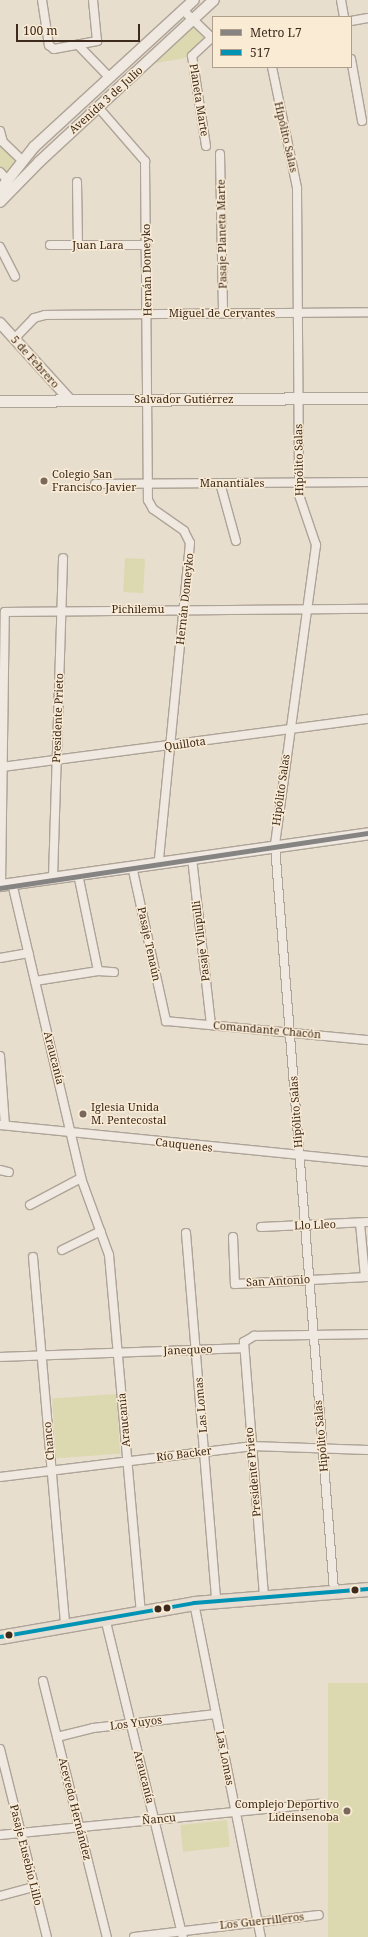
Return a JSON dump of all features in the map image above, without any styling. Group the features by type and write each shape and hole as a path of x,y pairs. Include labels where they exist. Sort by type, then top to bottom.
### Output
{"main road":[{"name":"Salvador Gutiérrez","path":"0,401 368,398"},
{"path":"0,885 368,832"},
{"path":"0,1637 141,1611 194,1603 264,1596 368,1589"}],"street":[{"path":"42,0 50,47 79,46 94,43 99,35 93,0"},
{"name":"Avenida 3 de Julio","path":"0,190 23,161 109,77 194,0"},
{"name":"Avenida 3 de Julio","path":"0,202 98,107 214,0"},
{"path":"341,0 344,16"},
{"path":"183,10 212,39"},
{"path":"352,21 368,18"},
{"name":"Planeta Marte","path":"206,146 192,56 212,39"},
{"path":"79,46 109,77"},
{"path":"352,65 362,121"},
{"name":"Hipólito Salas","path":"272,68 297,188 299,482 301,505 312,527 316,545 289,730 275,846 300,1156 308,1280 334,1591"},
{"name":"Hernán Domeyko","path":"98,107 144,159 148,483 152,509 189,539 171,746 159,862"},
{"path":"0,131 3,142 23,161"},
{"name":"Pasaje Planeta Marte","path":"220,154 223,313"},
{"path":"0,172 8,181"},
{"path":"77,182 78,245"},
{"name":"Juan Lara","path":"50,245 146,245"},
{"path":"0,247 15,276"},
{"name":"Miguel de Cervantes","path":"14,339 34,318 42,315 368,312"},
{"name":"5 de Febrero","path":"0,323 70,400"},
{"name":"Manantiales","path":"96,484 368,482"},
{"path":"220,483 236,541"},
{"name":"Presidente Prieto","path":"53,878 64,558"},
{"name":"Pichilemu","path":"2,767 6,612 62,610 368,609"},
{"name":"Quillota","path":"2,767 368,719"},
{"path":"0,885 2,767"},
{"name":"Pasaje Vilupulli","path":"192,858 211,1025"},
{"name":"Pasaje Tenaún","path":"132,866 166,1021"},
{"path":"78,874 98,971"},
{"name":"Araucanía","path":"12,883 72,1133 81,1178 110,1260 141,1611"},
{"path":"0,958 28,953"},
{"path":"35,981 98,971 114,972"},
{"name":"Comandante Chacón","path":"166,1021 368,1040"},
{"path":"0,1056 2,1125"},
{"name":"Cauquenes","path":"2,1125 368,1162"},
{"path":"0,1170 9,1172"},
{"path":"30,1205 81,1178"},
{"path":"364,1223 366,1277"},
{"name":"Llo Lleo","path":"261,1227 364,1223"},
{"path":"62,1250 101,1231"},
{"name":"Las Lomas","path":"186,1233 216,1601"},
{"name":"San Antonio","path":"233,1237 235,1284 366,1277"},
{"name":"Chanco","path":"33,1257 65,1625"},
{"path":"243,1348 251,1337 368,1334"},
{"name":"Presidente Prieto","path":"243,1348 264,1596"},
{"name":"Janequeo","path":"0,1357 243,1348"},
{"name":"Río Backer","path":"0,1477 251,1446 368,1450"},
{"name":"Las Lomas","path":"194,1603 261,1937"},
{"name":"Araucanía","path":"105,1618 182,1933"},
{"name":"Acevedo Hernández","path":"43,1681 108,1937"},
{"name":"Los Yuyos","path":"57,1737 131,1724 216,1714"},
{"name":"Pasaje Eusebio Lillo","path":"0,1749 47,1937"},
{"name":"Ñancu","path":"0,1835 20,1831 318,1804"},
{"path":"0,1896 34,1887"},
{"name":"Los Guerrilleros","path":"134,1937 182,1933 258,1921 319,1915"}],"shaded area":[{"path":"192,25 205,40 185,58 151,64"},
{"path":"0,145 20,162 8,176 0,167"},
{"path":"125,558 145,559 143,593 123,592"},
{"path":"116,1394 120,1454 56,1458 52,1398"},
{"name":"Complejo Deportivo Lideinsenoba","path":"328,1683 368,1683 368,1937 328,1937"},
{"path":"227,1820 230,1847 183,1852 180,1825"}],"metro line":[{"name":"L7","path":"0,888 368,833"}],"transit line":[{"name":"517","path":"0,1637 194,1603 368,1589"}],"place":[{"name":"Colegio San Francisco Javier","path":"44,481"},
{"name":"Iglesia Unida M. Pentecostal","path":"83,1114"},
{"name":"Complejo Deportivo Lideinsenoba","path":"347,1811"}]}
